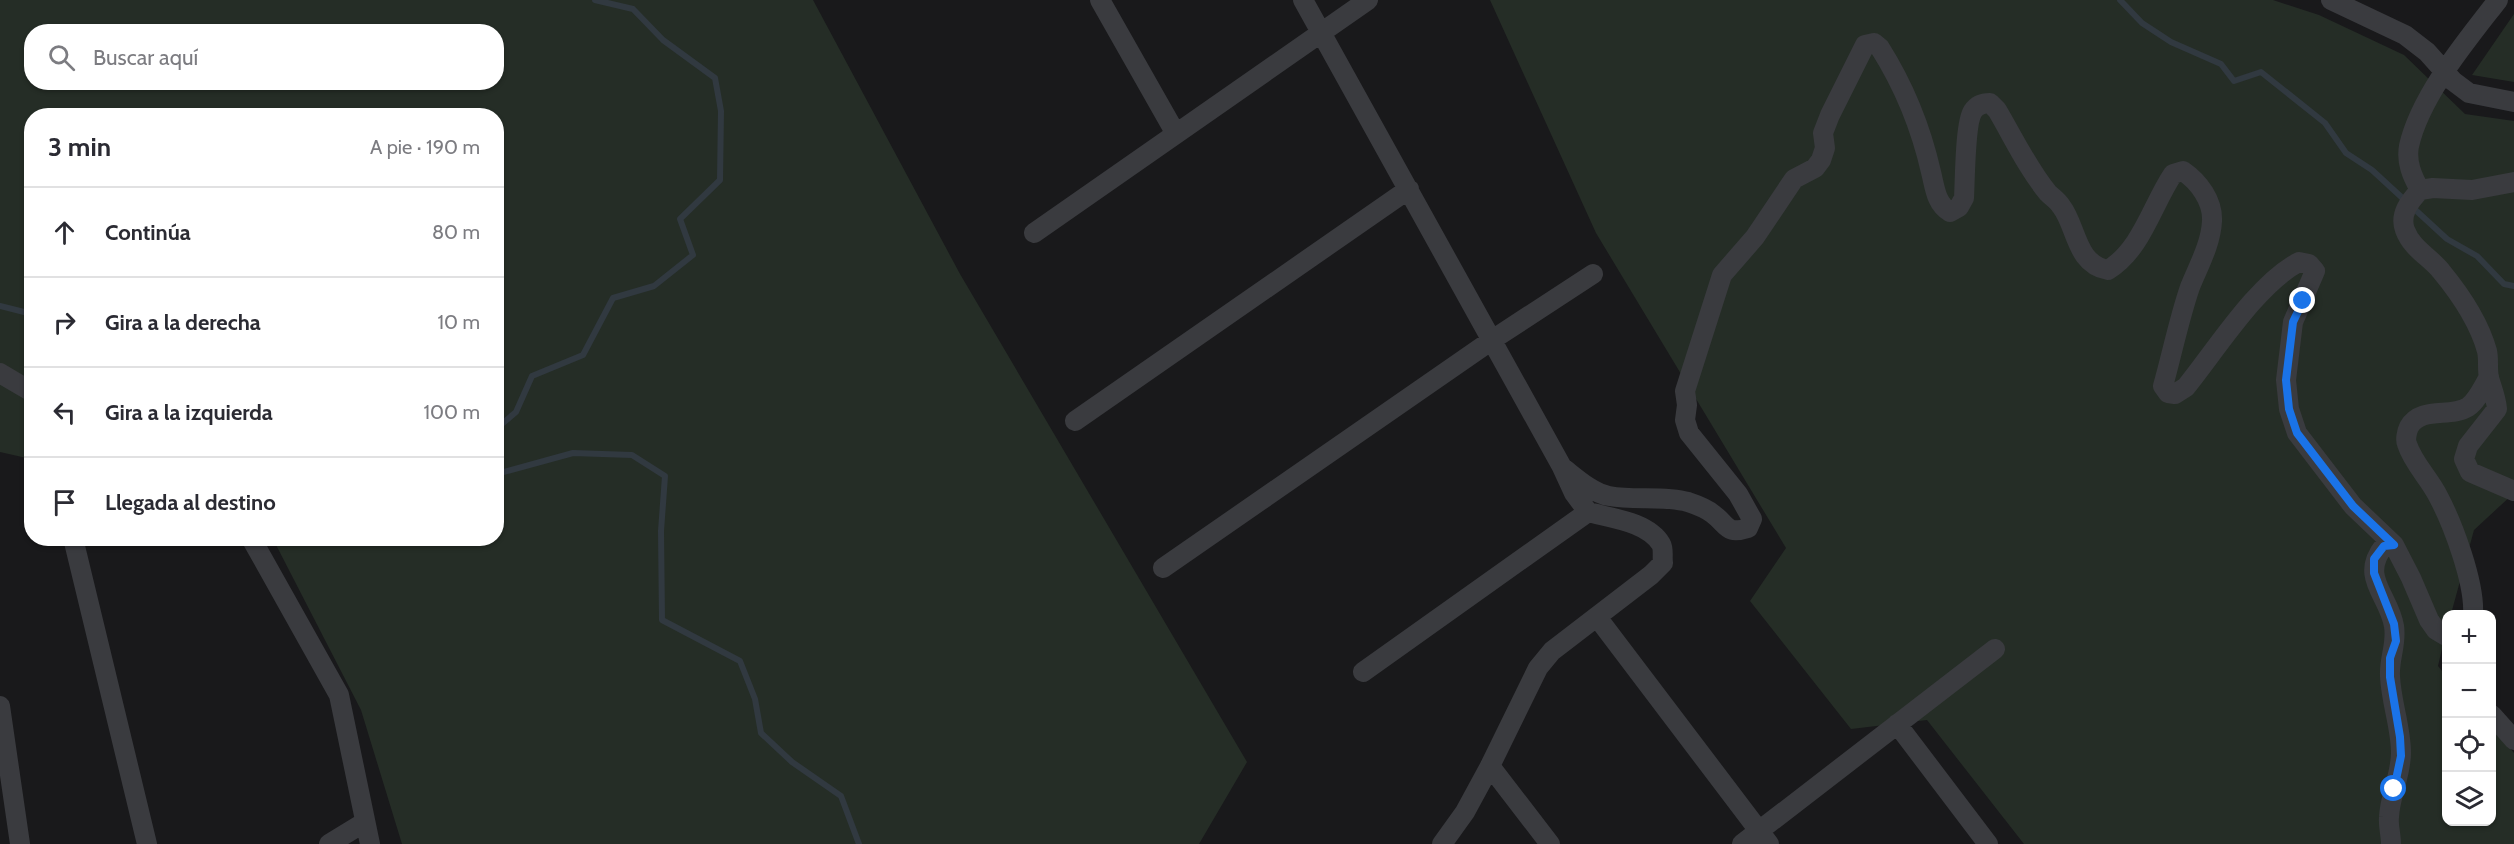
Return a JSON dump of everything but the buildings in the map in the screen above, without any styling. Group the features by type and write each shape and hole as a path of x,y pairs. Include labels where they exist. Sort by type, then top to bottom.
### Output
{"street":[{"path":"1100,0 1176,134"},
{"path":"1303,0 1562,466 1574,493 1588,512 1637,525 1652,534 1662,545 1663,562 1651,575 1552,651 1538,668 1465,812 1442,844"},
{"path":"1034,233 1368,0"},
{"path":"2331,0 2405,35 2427,52 2469,93 2514,102"},
{"path":"2420,190 2410,171 2409,147 2422,110 2446,72 2498,0"},
{"path":"1562,466 1588,486 1608,496 1686,501 1709,511 1727,529 1737,532 1748,528 1752,519 1738,495 1689,433 1685,420 1687,405 1685,391 1722,275 1755,237 1794,179 1815,168 1821,160 1825,148 1823,133 1830,115 1865,45 1874,43 1890,63 1903,90 1926,150 1936,194 1942,207 1950,212 1959,207 1964,198 1970,124 1973,111 1983,103 1990,103 1997,110 2048,193 2062,207 2081,249 2091,262 2100,268 2108,270 2118,264 2130,249 2173,174 2183,171 2198,184 2210,206 2212,220 2207,244 2189,290 2163,386 2168,393 2175,394 2186,387 2240,317 2278,276 2299,262 2309,264 2315,271 2293,322 2286,380 2289,409 2297,433 2353,506 2394,545 2429,620 2436,630 2442,634"},
{"path":"2514,182 2472,190 2433,188 2420,190 2405,207 2404,229 2416,248 2440,269 2461,298 2477,325 2487,352 2489,377 2495,390 2497,409 2468,446 2464,459 2470,472 2514,491"},
{"path":"1075,421 1409,189"},
{"path":"1163,568 1492,340 1593,274"},
{"path":"0,373 24,387"},
{"path":"2473,610 2474,603 2457,544 2438,496 2406,442 2408,428 2416,418 2457,412 2470,406 2489,377"},
{"path":"1363,672 1588,512"},
{"path":"2391,844 2389,816 2401,756 2390,677 2390,658 2396,641 2394,624 2374,573 2374,559 2384,546 2394,545"},
{"path":"75,546 147,844"},
{"path":"255,546 339,695 370,844"},
{"path":"1597,617 1764,838"},
{"path":"1742,844 1764,838 1897,724 1995,649"},
{"path":"0,706 20,844"},
{"path":"2495,718 2514,740"},
{"path":"1897,724 1988,844"},
{"path":"1490,766 1550,844"},
{"path":"329,844 365,822"}],"shaded area":[{"path":"0,0 813,0 960,274 1247,762 1199,844 402,844 361,710 277,546 504,546 504,108 24,108 24,457 0,452"},
{"path":"1490,0 2273,0 2319,15 2404,55 2465,114 2514,121 2514,493 2474,530 2452,610 2442,610 2442,649 2438,666 2442,671 2442,826 2496,826 2496,732 2514,753 2514,844 2024,844 1927,720 1851,729 1750,601 1786,548 1596,233"},
{"path":"2514,14 2514,82 2472,75"}],"waterway":[{"path":"504,422 516,412 532,376 583,355 613,298 654,286 693,255 680,219 720,180 721,111 715,78 663,40 633,9 595,0"},
{"path":"2120,0 2142,23 2171,42 2221,64 2234,81 2261,72 2325,123 2346,153 2372,170 2447,239 2477,256 2504,284 2514,286"},
{"path":"0,306 24,312"},
{"path":"504,472 573,453 632,455 665,476 661,531 662,620 740,661 755,699 761,733 792,762 841,796 859,844"}],"route":[{"path":"2303,301 2293,322 2286,380 2289,409 2297,433 2353,506 2394,545 2384,546 2374,559 2374,573 2394,624 2396,641 2390,658 2390,677 2401,756 2394,789"}]}
